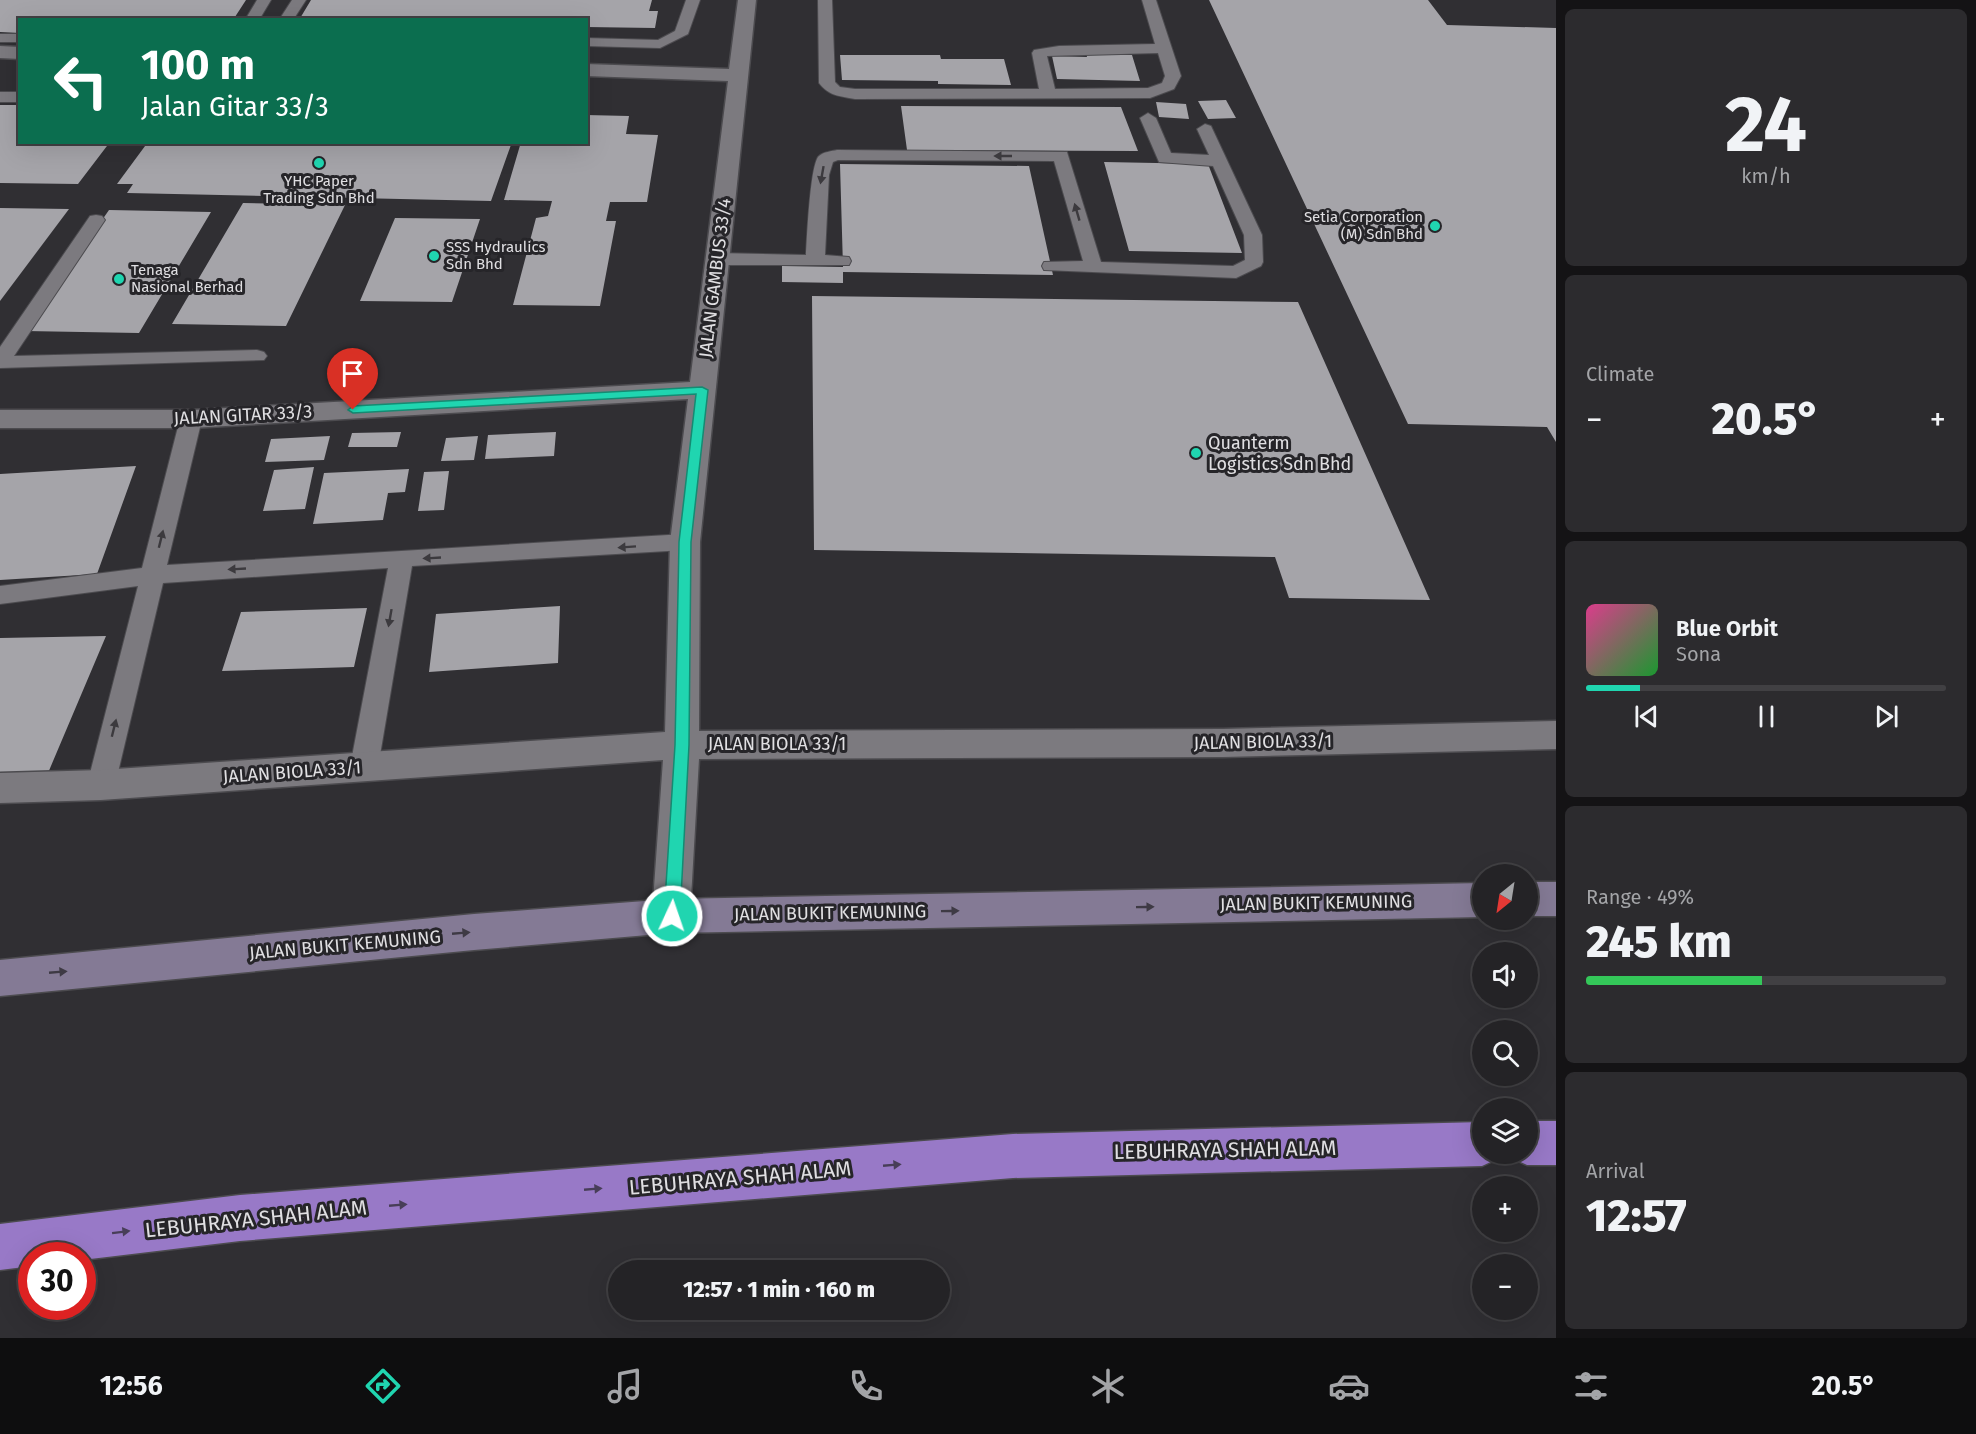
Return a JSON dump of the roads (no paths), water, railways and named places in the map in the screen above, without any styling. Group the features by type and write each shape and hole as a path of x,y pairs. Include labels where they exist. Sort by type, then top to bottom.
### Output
{"highway":[{"path":"1538,1143 1556,1143"},
{"name":"LEBUHRAYA SHAH ALAM","path":"0,1247 240,1218 1013,1156 1472,1144"}],"main road":[{"path":"1538,899 1556,899"},
{"name":"JALAN BUKIT KEMUNING","path":"0,978 474,932 672,916 1472,900"}],"street":[{"name":"JALAN GAMBUS 33/4","path":"672,916 682,745 685,542 747,0"},
{"path":"0,52 18,53"},
{"path":"588,70 738,75"},
{"name":"JALAN GITAR 33/3","path":"0,419 191,419 702,390"},
{"name":"JALAN BIOLA 33/1","path":"0,788 100,785 682,745 1211,743 1556,735"}],"lane":[{"path":"253,18 264,0"},
{"path":"287,18 299,0"},
{"path":"588,42 660,44 681,34 693,0"},
{"path":"825,0 827,83 835,91 855,94 1150,93 1169,87 1173,76 1149,0"},
{"path":"0,38 18,38"},
{"path":"1048,93 1039,54 1059,50 1165,48"},
{"path":"0,97 18,97"},
{"path":"1148,118 1165,158 1220,160"},
{"path":"1051,266 1236,272 1254,262 1253,235 1205,129"},
{"path":"815,260 821,175 825,159 837,155 1061,156 1094,268"},
{"path":"96,220 0,362 257,356"},
{"path":"717,260 842,261"},
{"path":"100,785 191,419"},
{"path":"0,595 186,571 685,542"},
{"path":"364,767 400,560"}],"place":[{"name":"YHC Paper Trading Sdn Bhd","path":"319,163"},
{"name":"Setia Corporation (M) Sdn Bhd","path":"1435,226"},
{"name":"SSS Hydraulics Sdn Bhd","path":"434,256"},
{"name":"Tenaga Nasional Berhad","path":"119,279"},
{"name":"Quanterm Logistics Sdn Bhd","path":"1196,453"}]}
